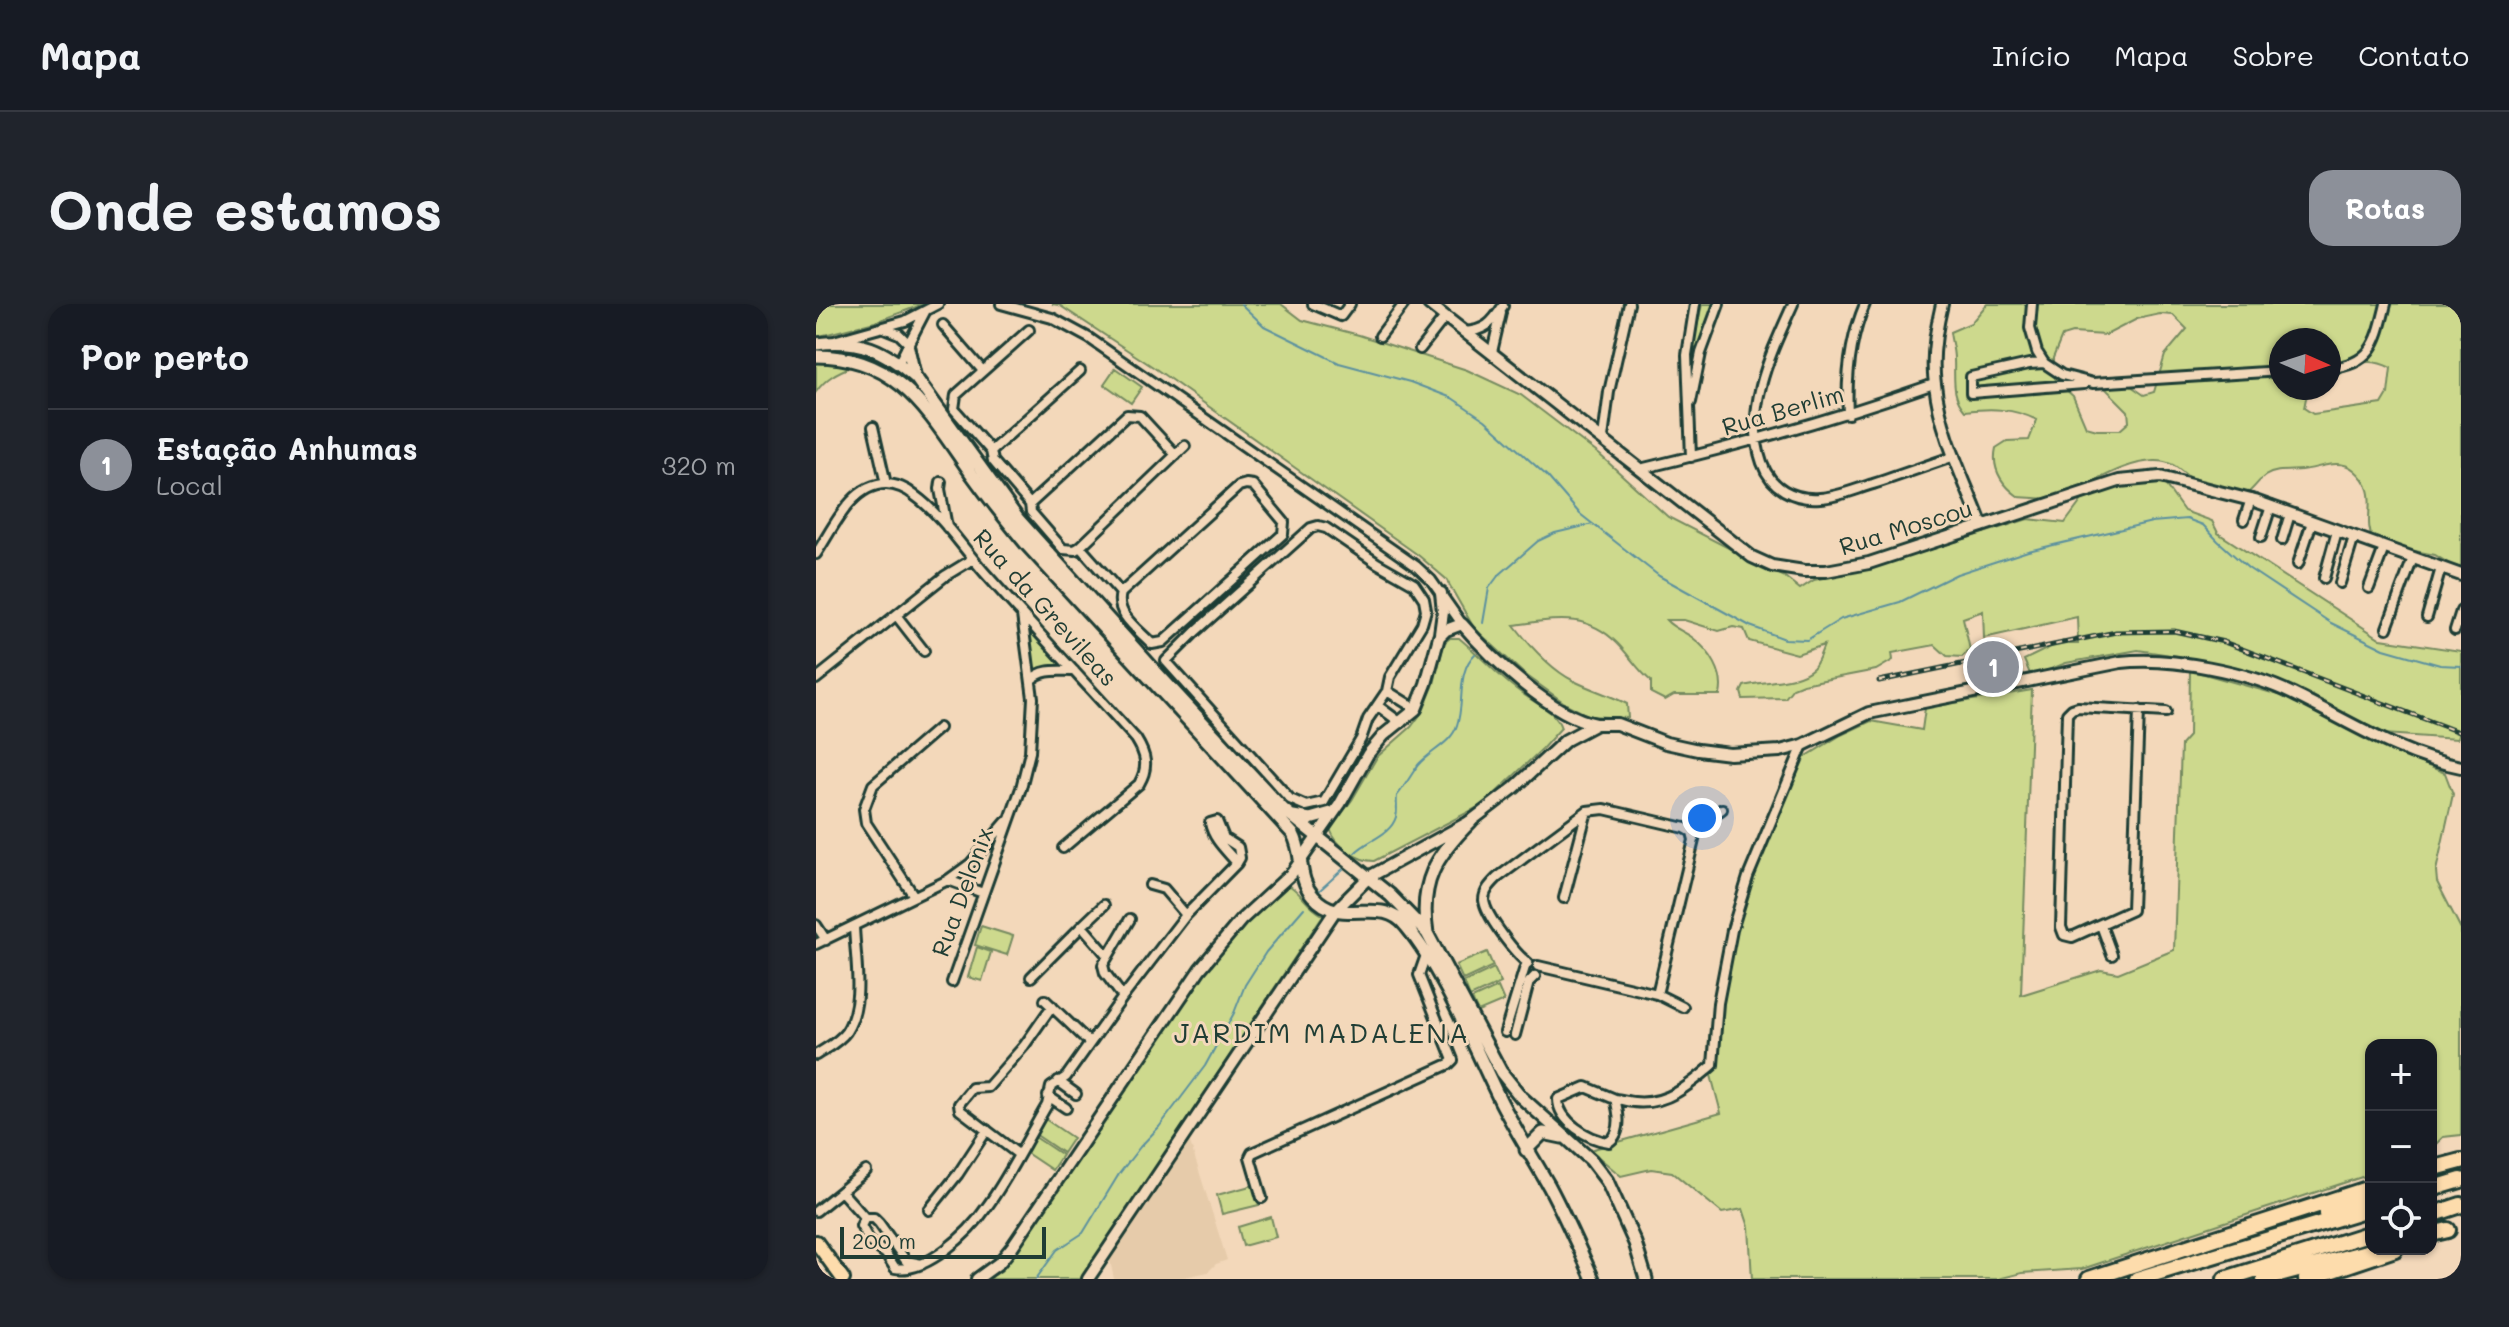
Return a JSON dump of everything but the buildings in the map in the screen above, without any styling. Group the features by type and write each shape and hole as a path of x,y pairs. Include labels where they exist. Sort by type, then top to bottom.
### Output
{"highway":[{"path":"2437,1167 2461,1161"},
{"path":"2437,1187 2461,1180"},
{"path":"2082,1279 2365,1192"},
{"path":"2252,1245 2365,1193"},
{"path":"2437,1213 2461,1205"},
{"path":"2137,1279 2365,1210"},
{"path":"2225,1279 2365,1235"},
{"path":"2264,1279 2365,1252"},
{"path":"2306,1279 2377,1255"}],"main road":[{"path":"816,344 832,342 870,348 899,362 916,378 1018,519 1156,672 1292,816 1369,877 1427,933 1501,1072 1521,1097 1591,1160 1607,1181 1635,1243 1646,1279"},
{"path":"909,346 916,378"},
{"path":"816,356 853,360 878,369 909,390 1028,546 1283,821 1299,843 1305,885 1320,903 1335,911 1350,913 1375,910 1396,916 1404,922 1426,955 1526,1150 1549,1186 1593,1279"},
{"path":"878,369 891,368 899,362"},
{"path":"1292,816 1310,819 1331,813"},
{"path":"1427,933 1424,904 1434,866 1448,844 1471,821"},
{"path":"1526,1150 1543,1133 1560,1134"},
{"path":"816,1242 840,1276"},
{"path":"816,1262 825,1264 840,1276"}],"street":[{"path":"832,342 905,321 938,304"},
{"path":"1001,304 1052,318 1089,338 1416,566 1441,593 1462,624 1504,666 1579,721 1617,724 1666,743 1730,754 1780,751 1803,745 1869,713 2121,662 2160,660 2183,662 2291,692 2386,743 2461,767"},
{"path":"1313,304 1341,316 1350,304"},
{"path":"1380,336 1404,304"},
{"name":"Rua Moscou","path":"1430,304 1752,557 1788,570 1826,571 1869,563 2119,481 2160,477 2251,499 2461,575"},
{"path":"1603,438 1609,392 1629,304"},
{"path":"1691,457 1691,381 1686,364 1695,304"},
{"path":"1691,381 1719,304"},
{"path":"1793,304 1772,350 1760,390 1755,442 1767,477 1781,490 1803,498 1834,497 1955,456"},
{"path":"1848,414 1851,350 1865,304"},
{"path":"1942,304 1936,330 1934,384 1955,456 1982,526"},
{"path":"2032,304 2030,328 2037,352 2044,363 2062,375 2093,383"},
{"path":"2341,366 2366,355 2376,342 2386,304"},
{"path":"1464,332 1484,329 1503,305"},
{"path":"1492,352 1503,305"},
{"path":"899,362 928,308"},
{"path":"1420,349 1445,317"},
{"path":"943,325 983,371"},
{"path":"882,328 899,334 909,346"},
{"path":"1029,330 956,395 954,409 991,451 993,461 1063,549 1080,547 1185,446"},
{"path":"2044,363 1971,377 1971,393 2269,372"},
{"path":"1686,364 1699,365"},
{"path":"991,451 1080,371"},
{"name":"Rua Berlim","path":"1640,469 1755,442 1934,384"},
{"path":"1030,504 1127,415 1140,416 1176,455"},
{"path":"816,554 853,499 864,490 886,484 873,427"},
{"name":"Rua da Grevileas","path":"886,484 905,489 923,502 1136,739 1146,762 1145,774 1139,784 1063,848"},
{"path":"1253,485 1284,522 1283,534 1158,645 1152,644 1119,609 1121,593 1239,486 1253,485"},
{"path":"923,502 940,486 947,527"},
{"path":"2244,520 2251,499"},
{"path":"2261,537 2271,506"},
{"path":"2282,540 2290,514"},
{"path":"2298,564 2312,522"},
{"path":"1156,672 1166,661 1262,572 1311,528 1318,526 1326,528 1414,584 1424,599 1424,619 1324,802 1306,806 1290,799 1166,661"},
{"path":"2324,578 2337,531"},
{"path":"2340,583 2354,537"},
{"path":"1080,547 1091,566 1121,593"},
{"path":"2369,588 2384,548"},
{"path":"2387,628 2413,558"},
{"path":"816,679 945,576 973,559"},
{"path":"2427,617 2441,568"},
{"path":"977,1279 999,1263 1012,1247 1218,945 1300,862 1340,804 1368,754 1384,735 1416,709 1439,637 1443,612 1441,593"},
{"path":"2455,630 2461,611"},
{"name":"Rua Delonix","path":"952,982 1030,752 1033,698 1022,614"},
{"path":"896,615 924,651"},
{"path":"1439,637 1446,630 1462,624"},
{"path":"1031,680 1038,673 1049,670 1074,671"},
{"path":"1387,691 1416,709"},
{"path":"1378,706 1401,723"},
{"path":"2139,710 2133,904 2127,914 2072,937 2064,935 2061,927 2067,714 2078,707 2139,710 2166,712"},
{"path":"1563,711 1568,722 1566,740"},
{"path":"1088,1279 1335,911 1369,877 1471,821 1514,788 1566,740 1596,724"},
{"path":"914,896 866,823 864,809 873,785 939,728"},
{"path":"1615,1099 1617,1132 1609,1142 1586,1134 1569,1122 1557,1103 1562,1096 1586,1087 1615,1099 1635,1102 1671,1096 1686,1088 1713,1065 1718,1003 1732,930 1758,851 1803,745"},
{"path":"1535,976 1527,976 1526,965 1489,915 1484,900 1486,892 1497,878 1587,811 1604,809 1692,832 1694,840 1657,994"},
{"path":"1692,832 1722,809"},
{"path":"1564,898 1587,811"},
{"path":"816,944 948,880 970,864 1011,815"},
{"path":"865,1218 861,1226 864,1235 886,1254 895,1268 913,1269 923,1264 970,1227 987,1208 1047,1105 1051,1087 1066,1077 1186,915 1237,863 1241,852 1224,838 1217,821 1213,821 1210,823 1215,838 1237,863"},
{"path":"948,880 983,893"},
{"path":"1150,885 1164,889 1186,915"},
{"path":"1031,977 1104,905"},
{"path":"1123,997 1105,973 1103,965 1130,919"},
{"path":"816,925 826,940"},
{"path":"2101,925 2112,955"},
{"path":"816,1055 844,1034 857,1003 854,926"},
{"path":"1082,926 1107,955"},
{"path":"1262,1198 1250,1157 1252,1153 1453,1060 1419,975 1426,955"},
{"path":"1526,965 1657,994 1683,1007"},
{"path":"1505,1032 1526,965"},
{"path":"1515,1035 1529,982 1538,973 1538,966"},
{"path":"1426,991 1440,981"},
{"path":"1018,1154 960,1110 959,1104 972,1088 988,1087 1024,1046 1048,1003 1090,1043"},
{"path":"1058,1081 1076,1094"},
{"path":"1048,1096 1066,1108"},
{"path":"1560,1134 1569,1122"},
{"path":"929,1210 987,1130"},
{"path":"816,1211 866,1171"},
{"path":"841,1191 865,1218 874,1218 879,1223 906,1261 923,1264"}],"shaded area":[{"path":"1188,1136 1227,1260 1216,1264 1208,1272 1175,1279 1114,1279 1109,1256"}],"green space":[{"path":"816,304 924,304 875,322 816,337"},
{"path":"1052,304 1281,304 1302,320 1467,370 1521,395 1600,455 1668,517 1785,577 1800,589 1814,580 1878,566 2028,519 2065,523 2082,500 2121,486 2164,483 2184,511 2212,521 2218,533 2381,639 2461,651 2461,723 2457,739 2384,734 2355,723 2294,689 2203,660 2138,650 2066,663 2030,674 2024,660 2063,641 2078,644 2077,617 1984,638 1983,611 1963,618 1970,650 1962,657 1947,656 1935,645 1892,653 1893,660 1876,670 1803,684 1793,688 1785,698 1743,699 1741,692 1744,686 1790,679 1806,673 1815,666 1824,645 1797,654 1749,641 1744,629 1733,627 1719,631 1684,620 1666,620 1705,649 1715,663 1721,687 1720,695 1674,695 1665,700 1651,693 1651,681 1617,643 1593,626 1568,620 1514,625 1557,670 1574,681 1627,704 1628,718 1589,716 1566,704 1523,673 1474,628 1446,579 1418,555 1153,367 1059,305"},
{"path":"1702,304 1714,304 1696,360 1690,358"},
{"path":"1987,304 2461,304 2461,571 2435,555 2374,543 2370,533 2367,488 2354,470 2342,464 2274,472 2265,476 2245,495 2236,497 2208,490 2169,463 2154,461 2128,466 2056,497 2019,497 1999,476 1995,463 1996,448 2007,441 2029,440 2037,420 2002,410 1965,411 1955,387 1950,332 1971,323","holes":["2160,314 2173,315 2187,329 2165,355 2154,392 2144,395 2118,377 2107,376 2105,388 2128,411 2129,422 2120,430 2086,427 2073,396 2056,381 2053,358 2062,336 2072,333 2106,335 2137,319"]},
{"path":"816,362 853,366 832,376 816,392"},
{"path":"1115,368 1142,387 1131,403 1104,384"},
{"path":"1025,621 1068,669 1045,669 1033,675"},
{"path":"1450,638 1459,638 1506,681 1550,712 1561,728 1484,804 1374,861 1361,858 1342,847 1330,829 1352,800 1377,757 1411,727 1423,711 1434,684 1444,643"},
{"path":"2190,670 2290,698 2383,747 2445,773 2453,794 2436,871 2437,882 2461,929 2461,1135 2443,1137 2437,1143 2437,1039 2365,1039 2365,1176 2082,1269 2022,1273 1998,1279 1752,1279 1749,1227 1743,1209 1722,1213 1672,1172 1651,1169 1621,1176 1590,1150 1721,1113 1708,1064 1709,1037 1728,926 1738,892 1789,767 1841,735 1871,721 1922,730 1925,708 2032,690 2021,995 2101,970 2118,973 2174,950 2181,745 2189,736"},
{"path":"1287,884 1323,915 1081,1279 987,1279 1001,1271 1020,1246 1207,967 1239,929"},
{"path":"981,926 1013,936 1007,955 975,945"},
{"path":"977,947 991,952 982,981 968,977"},
{"path":"1487,952 1493,966 1463,980 1456,965"},
{"path":"1494,968 1501,983 1470,997 1464,982"},
{"path":"1498,987 1504,1001 1478,1012 1472,999"},
{"path":"1045,1119 1073,1138 1063,1153 1035,1134"},
{"path":"1035,1137 1062,1155 1052,1170 1025,1152"},
{"path":"1254,1185 1259,1205 1222,1214 1217,1195"},
{"path":"1271,1217 1276,1237 1243,1246 1238,1227"}],"waterway":[{"path":"1241,304 1264,326 1339,363 1410,382 1452,398 1485,420 1547,476 1580,514 1659,576 1750,626 1785,639 1807,640 1841,619 1900,602 1957,574 2028,551 2152,522 2187,519 2203,525 2248,568 2331,623 2384,649 2440,665 2461,666"},
{"path":"1483,623 1489,588 1498,576 1538,541 1555,533 1593,524"},
{"path":"1355,853 1389,829 1396,817 1397,796 1418,765 1446,742 1454,731 1465,669 1475,654"},
{"path":"1320,890 1343,869"},
{"path":"1036,1279 1057,1250 1083,1233 1119,1174 1205,1066 1234,1013 1245,985 1266,952 1304,908"}],"railway":[{"path":"1879,681 2116,632 2174,631 2224,642 2461,733"}],"place":[{"name":"Estação Anhumas","path":"1993,667"}],"district":[{"name":"JARDIM MADALENA","path":"1322,1033"}]}
